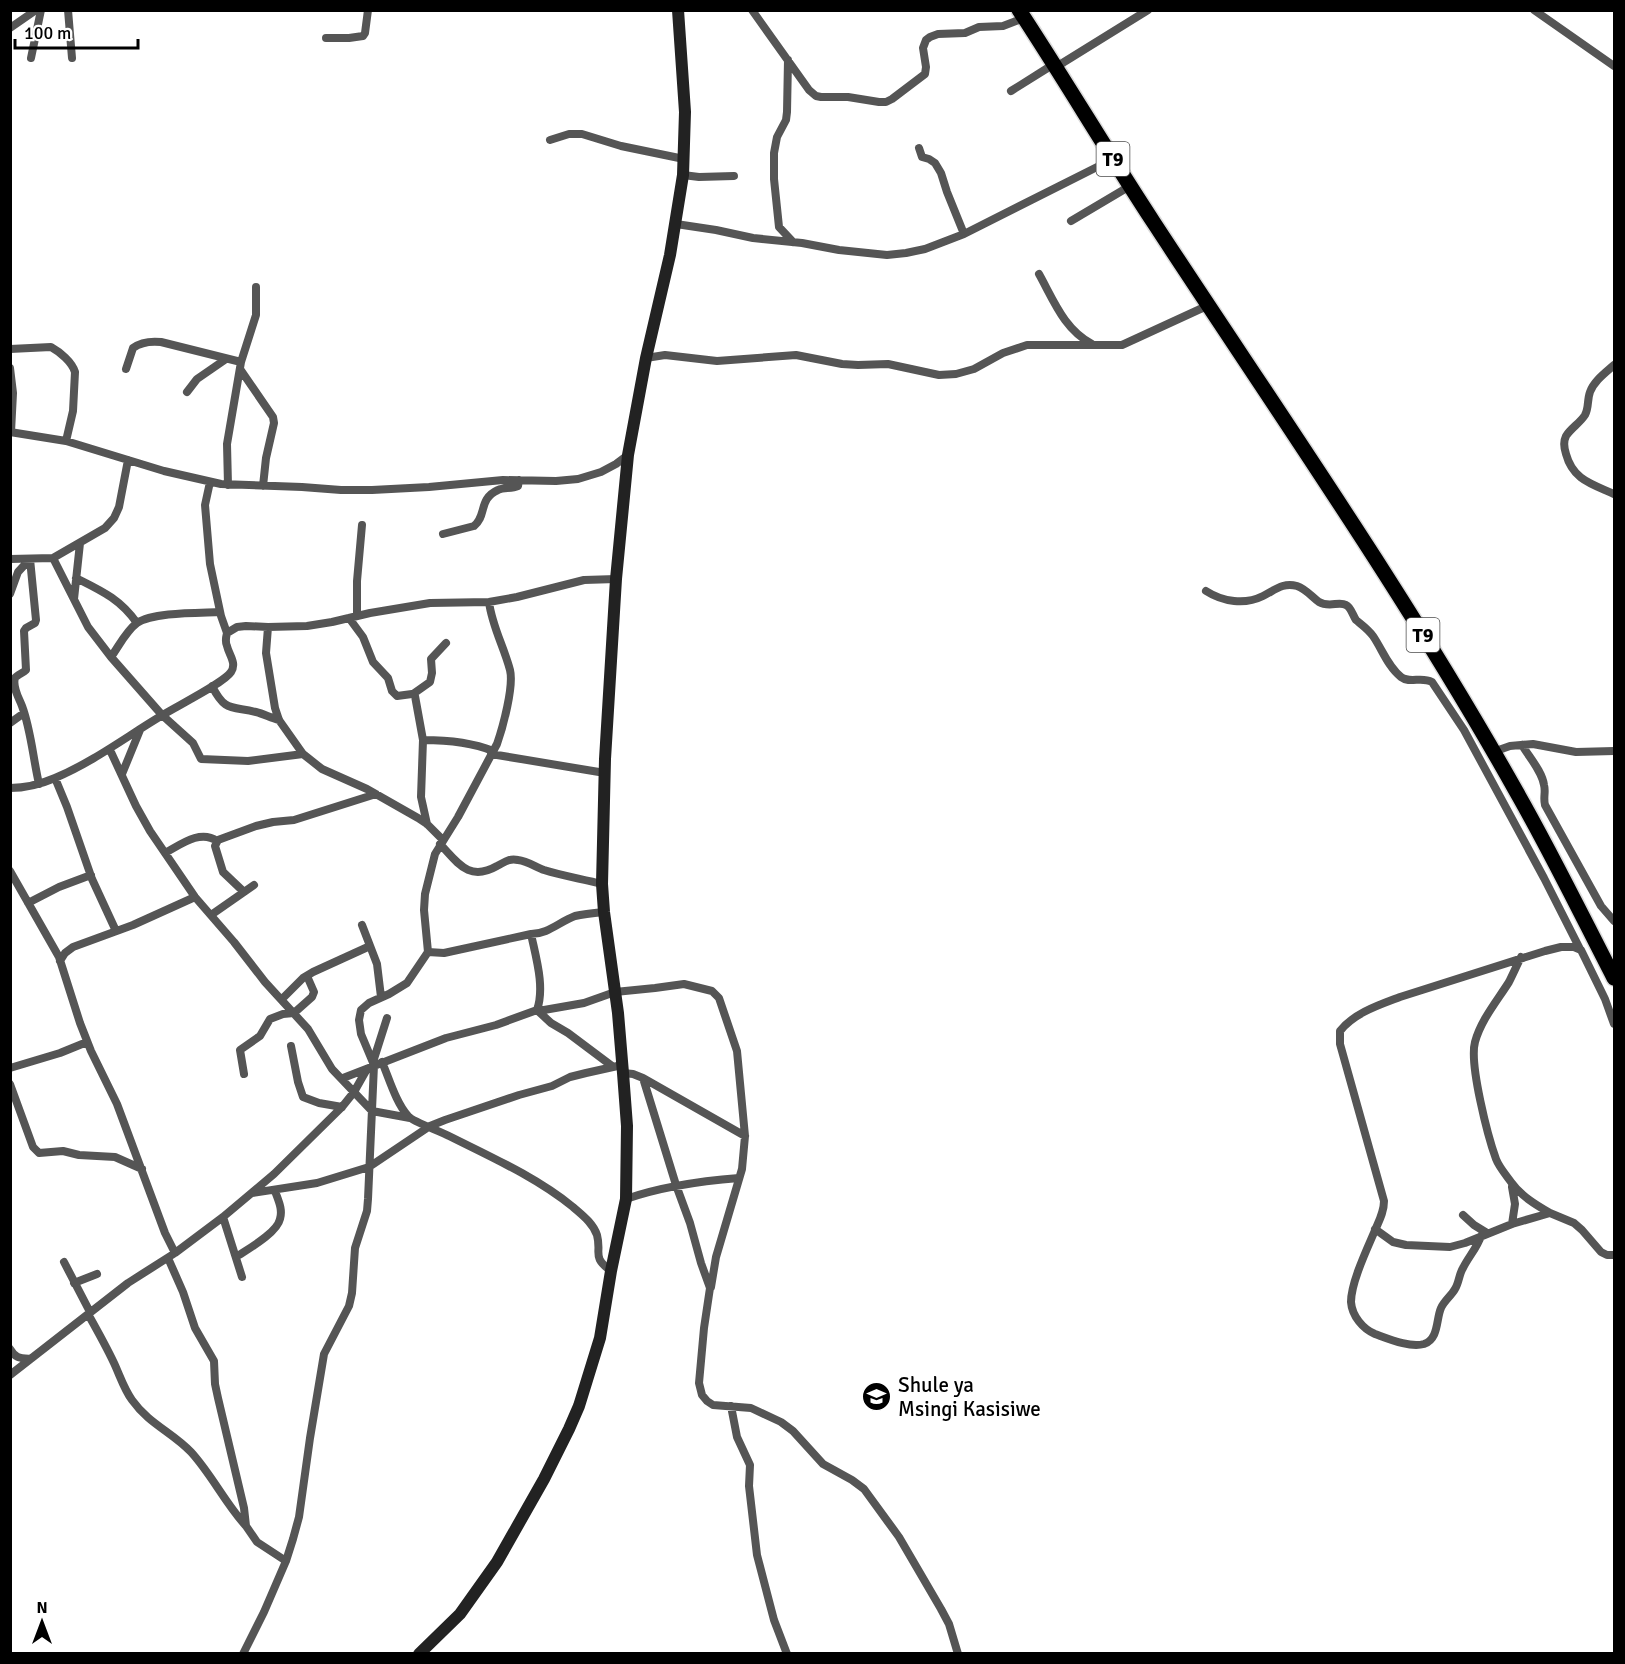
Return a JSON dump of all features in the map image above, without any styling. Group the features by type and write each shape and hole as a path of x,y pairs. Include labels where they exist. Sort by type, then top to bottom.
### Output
{"highway":[{"name":"T9","path":"1022,14 1130,186 1299,441 1493,752 1522,801 1614,978"}],"street":[{"path":"10,28 36,10"},
{"path":"31,58 41,10"},
{"path":"68,10 72,58"},
{"path":"326,38 363,36 368,10"},
{"path":"418,1653 460,1614 497,1562 544,1479 569,1429 579,1406 600,1338 626,1199 627,1126 619,1068 618,1013 603,912 605,773 616,579 628,455 646,358 676,224 684,159 685,112 678,10"},
{"path":"752,10 809,90 816,96 848,97 879,102 886,102 925,74 922,48 930,37 938,34 965,33 980,27 1002,26 1022,14"},
{"path":"1011,91 1148,10"},
{"path":"1534,10 1614,66"},
{"path":"788,59 788,112 777,137 774,153 774,179 779,227 793,242"},
{"path":"550,140 569,134 582,134 621,146 684,159"},
{"path":"919,148 922,157 935,163 941,173 946,192 964,234"},
{"path":"676,224 753,238 886,255 925,249 964,234 1113,159"},
{"path":"682,175 734,176"},
{"path":"1071,221 1130,186"},
{"path":"1039,274 1073,331 1095,346"},
{"path":"228,485 227,444 241,366 256,315 256,287"},
{"path":"646,358 655,355 676,355 717,361 795,355 842,364 888,364 939,375 967,372 1004,353 1027,345 1122,345 1209,305"},
{"path":"126,369 133,348 154,342 226,358 241,366 273,417 273,430 266,458 263,486"},
{"path":"10,349 51,347 73,366 75,372 73,411 66,441"},
{"path":"187,392 197,379 226,358"},
{"path":"1614,364 1595,382 1589,393 1588,410 1585,416 1567,435 1564,442 1567,458 1575,474 1614,494"},
{"path":"10,368 11,432 66,441 128,460 228,485 372,490 484,481 578,479 600,472 628,455"},
{"path":"10,559 52,558 105,528 114,518 122,496 128,460"},
{"path":"443,534 477,524 489,496 498,490 518,486 519,480"},
{"path":"10,788 39,784 55,778 110,750 232,671 227,633 210,564 205,505 210,482"},
{"path":"362,525 353,617 373,662 388,678 397,696 413,694 430,682 431,659 446,643"},
{"path":"74,600 80,543"},
{"path":"52,558 88,627 162,715 191,741 198,756 202,759 248,761 303,754"},
{"path":"10,594 18,572 30,560"},
{"path":"30,560 36,620 24,631 26,670 17,676 15,681 39,784"},
{"path":"76,578 114,598 137,623"},
{"path":"227,633 237,627 307,626 430,603 489,602 584,580 616,579"},
{"path":"1206,591 1227,600 1249,600 1263,596 1279,586 1295,585 1321,603 1347,605 1357,620 1373,636 1401,677 1408,680 1425,679 1432,682 1464,730 1544,878 1605,999 1614,1024"},
{"path":"410,1118 374,1064 361,1034 359,1020 365,1006 407,983 428,952 424,910 425,894 435,855 458,817 500,735 511,681 507,662 491,618 489,602"},
{"path":"111,657 131,629 143,620 179,614 220,612"},
{"path":"268,627 266,653 275,708 279,720 303,754 322,768 398,806 427,824 461,866 473,873 488,871 505,861 522,860 545,870 602,884"},
{"path":"212,686 218,698 230,708 279,720"},
{"path":"413,694 423,740 421,797 427,824"},
{"path":"10,723 24,713"},
{"path":"122,774 140,729"},
{"path":"423,740 463,743 492,753 605,773"},
{"path":"1493,752 1510,746 1533,744 1590,752 1614,751"},
{"path":"1522,745 1543,780 1546,789 1543,799 1545,805 1601,906 1614,921"},
{"path":"110,750 150,831 195,897 308,1029 332,1069 372,1111 410,1118 430,1126 513,1168 559,1196 590,1223 597,1237 599,1259 611,1271"},
{"path":"55,778 91,875 116,931"},
{"path":"217,841 256,826 294,820 376,795"},
{"path":"165,853 200,836 210,836 217,841"},
{"path":"217,841 215,846 223,872 244,892"},
{"path":"10,871 60,961 87,1042 117,1104 142,1169 195,1328 214,1361 215,1384 244,1508 246,1526"},
{"path":"28,903 59,887 91,875"},
{"path":"212,915 254,885"},
{"path":"60,961 73,947 195,897"},
{"path":"428,952 444,953 539,934 576,916 603,912"},
{"path":"362,926 377,964 381,997"},
{"path":"531,934 540,980 541,998 537,1010"},
{"path":"282,999 307,976 370,946"},
{"path":"1484,1235 1462,1268 1454,1291 1443,1304 1430,1341 1417,1345 1404,1343 1371,1332 1359,1321 1351,1304 1352,1294 1384,1202 1340,1044 1340,1031 1346,1023 1380,1004 1521,957 1561,947 1574,946 1581,950"},
{"path":"1521,957 1484,1022 1474,1045 1482,1108 1496,1159 1519,1192 1534,1204 1574,1223 1601,1252 1614,1255"},
{"path":"244,1074 240,1053 243,1047 260,1036 270,1019 294,1013 313,994 307,976"},
{"path":"343,1078 374,1064 446,1038 496,1025 537,1010 584,1003 615,992 689,984 712,991 719,998 737,1051 745,1136 742,1169 716,1257 710,1288 704,1328 700,1391 707,1401 714,1405 751,1408 781,1422 793,1431 823,1464 864,1489 899,1537 941,1609 949,1624 958,1653"},
{"path":"537,1010 550,1023 619,1068 643,1078 745,1136"},
{"path":"243,1653 286,1561 299,1517 324,1354 349,1306 352,1293 355,1248 367,1211 374,1064 387,1018"},
{"path":"10,1068 87,1042"},
{"path":"291,1046 303,1097 319,1103 342,1107"},
{"path":"10,1375 128,1283 224,1216 274,1174 342,1107 374,1064"},
{"path":"251,1193 317,1183 369,1167 430,1126 465,1112 552,1086 570,1077 619,1068"},
{"path":"643,1078 690,1223 700,1263 710,1288"},
{"path":"10,1084 33,1147 37,1152 63,1151 79,1155 108,1156 142,1169"},
{"path":"626,1199 676,1185 739,1178"},
{"path":"1511,1183 1515,1203 1512,1224"},
{"path":"236,1257 260,1241 279,1223 281,1209 275,1191"},
{"path":"1375,1230 1393,1242 1415,1246 1450,1247 1512,1224 1551,1213"},
{"path":"1463,1215 1484,1235"},
{"path":"224,1216 242,1277"},
{"path":"64,1262 134,1404 152,1423 189,1450 211,1476 233,1512 257,1542 286,1561"},
{"path":"74,1282 97,1274"},
{"path":"10,1348 19,1358 30,1359"},
{"path":"731,1406 737,1437 750,1465 748,1486 757,1555 774,1620 787,1653"}],"place":[{"name":"Shule ya Msingi Kasisiwe","path":"877,1397"}]}
